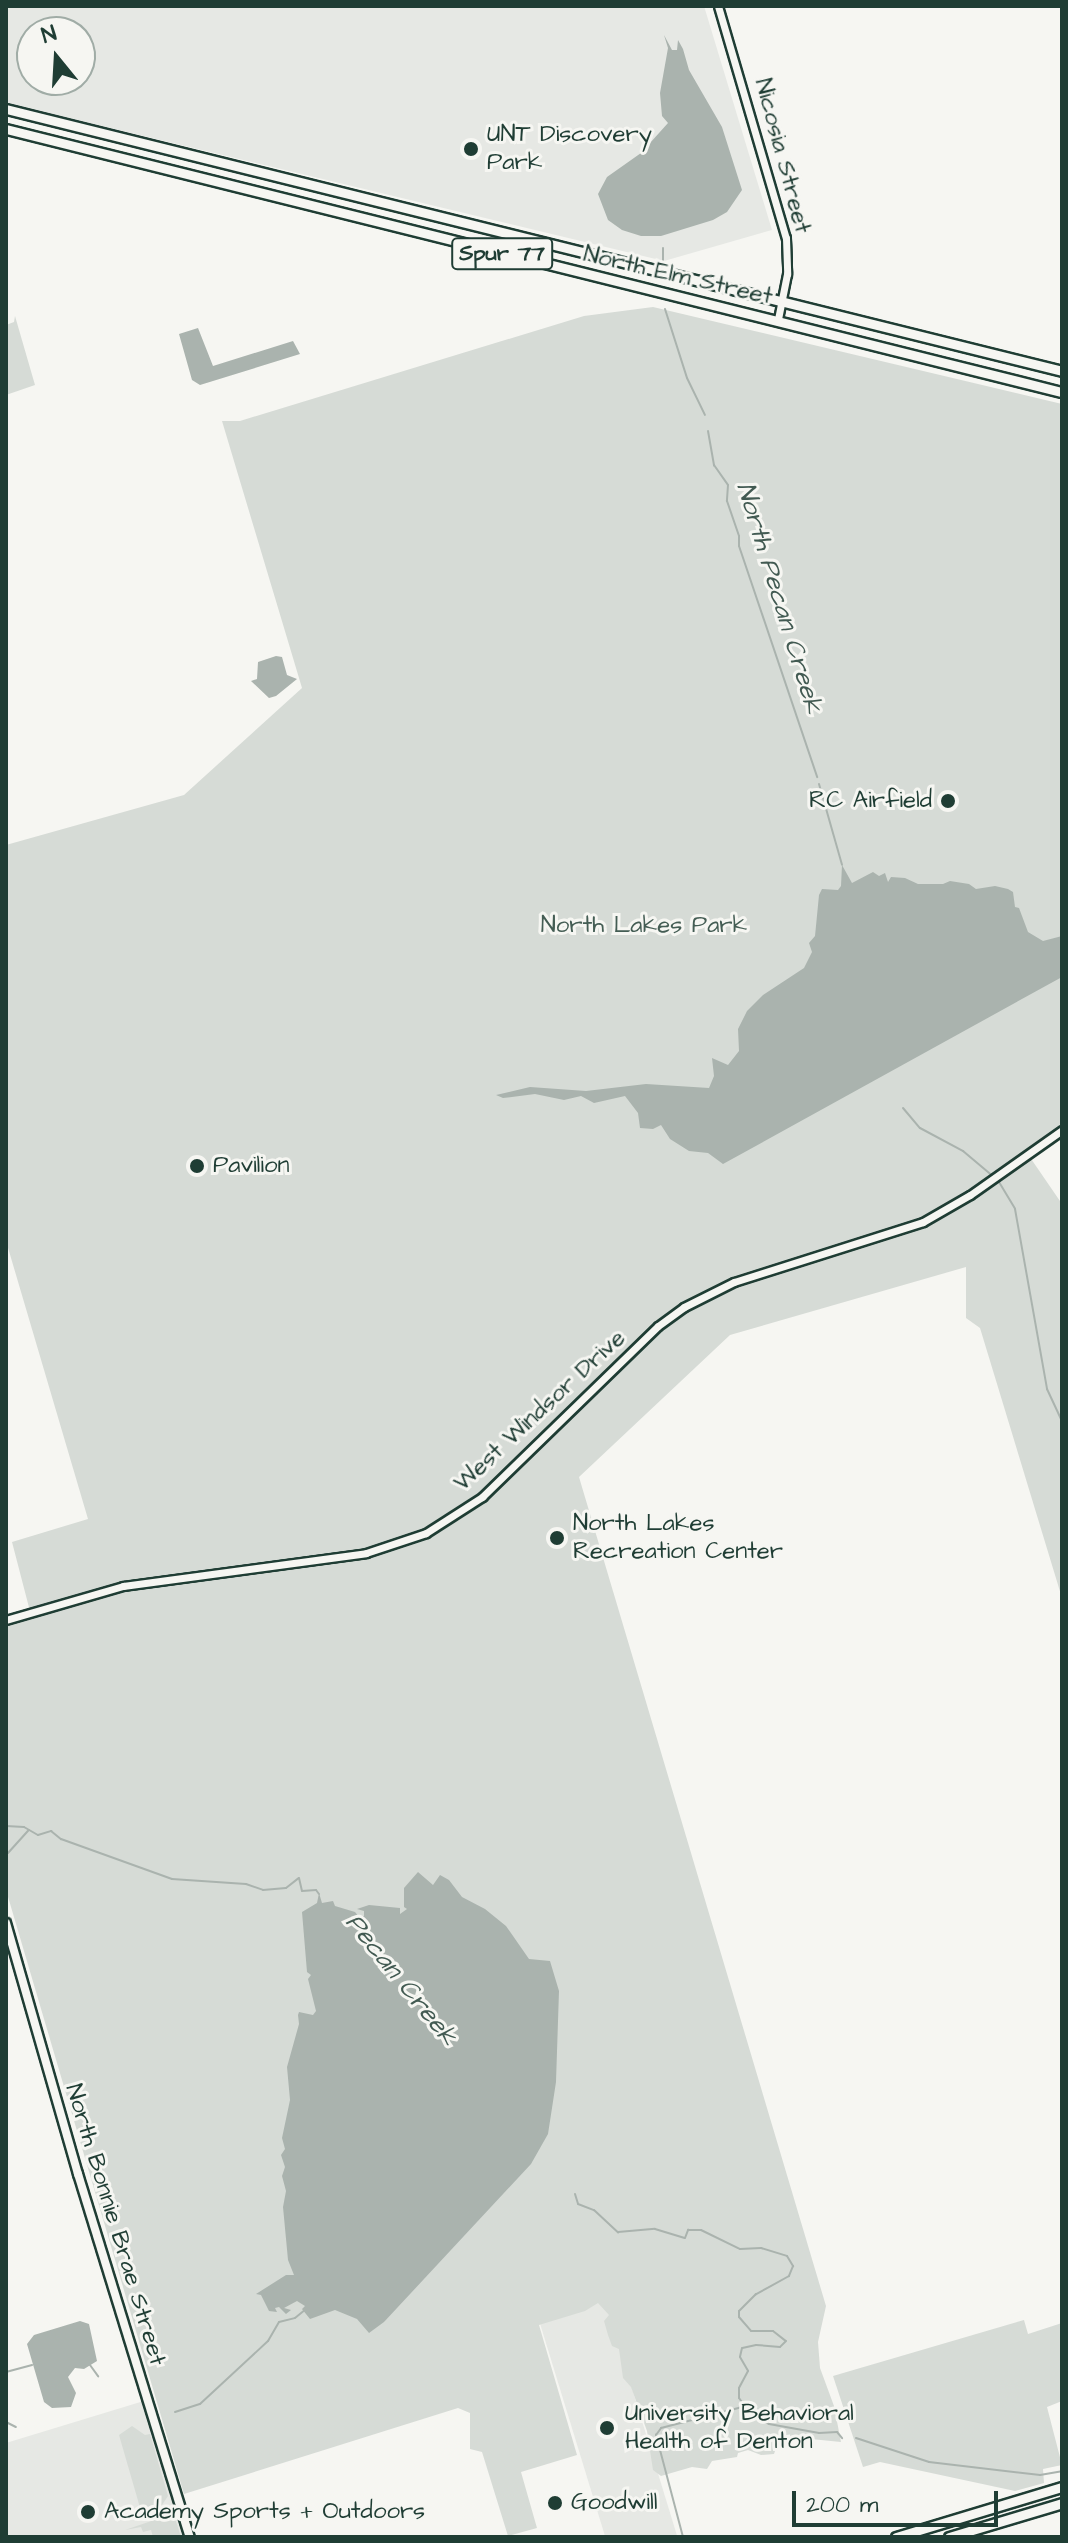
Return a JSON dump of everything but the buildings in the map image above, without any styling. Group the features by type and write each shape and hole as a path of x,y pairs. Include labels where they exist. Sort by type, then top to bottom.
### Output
{"main road":[{"name":"North Elm Street","path":"6,109 1062,371"},
{"name":"North Elm Street","path":"6,129 601,280 778,319 1062,392"},
{"name":"North Bonnie Brae Street","path":"6,1923 50,2079 190,2537"},
{"path":"896,2537 1062,2487"},
{"path":"949,2537 1062,2503"}],"street":[{"name":"Nicosia Street","path":"718,6 786,238 778,319"},
{"name":"West Windsor Drive","path":"6,1620 123,1586 366,1553 426,1533 482,1497 658,1326 684,1307 734,1282 923,1222 970,1195 1062,1130"}],"shaded area":[{"name":"UNT Discovery Park","path":"6,6 704,6 772,230 664,261 6,103"},
{"name":"University Behavioral Health of Denton","path":"605,2300 677,2537 605,2537 539,2320"},
{"path":"147,2400 185,2537 6,2537 6,2443"}],"green space":[{"name":"North Lakes Park","path":"653,307 1062,404 1062,1123 1025,1150 1062,1204 1062,1598 980,1328 966,1318 966,1267 730,1335 579,1477 826,2306 818,2342 820,2368 834,2406 841,2442 801,2438 787,2446 777,2445 774,2454 761,2455 748,2450 738,2453 737,2457 712,2461 707,2469 692,2467 661,2476 653,2470 647,2431 631,2387 623,2378 619,2349 612,2346 608,2335 604,2321 609,2315 598,2303 585,2311 539,2325 577,2455 521,2472 537,2528 508,2536 482,2452 470,2449 470,2413 458,2408 184,2494 6,1890 6,1627 32,1619 12,1542 88,1519 6,1241 6,845 184,795 302,688 222,421 240,421 584,316"},
{"path":"15,316 35,385 6,395 6,325 14,322"},
{"path":"1024,2320 1028,2334 1062,2323 1062,2401 1047,2407 1062,2465 1043,2469 1044,2483 1015,2491 880,2462 863,2467 833,2376"},
{"path":"132,2426 145,2435 150,2434 168,2496 162,2505 141,2511 119,2435"},
{"path":"166,2516 176,2521 181,2537 153,2537 151,2530 143,2532 141,2527 125,2530"}],"water":[{"path":"664,35 672,50 677,50 678,40 683,49 689,70 722,127 742,190 727,212 713,220 661,236 641,236 622,230 608,220 598,194 607,177 641,153 668,123 662,116 660,93 668,48"},
{"path":"198,328 213,366 293,341 300,354 200,385 192,380 179,334"},
{"path":"282,657 287,675 297,679 269,698 251,681 257,679 258,662"},
{"path":"842,865 852,883 873,872 879,876 885,873 888,882 891,877 905,878 918,884 950,881 969,884 976,889 995,886 1008,889 1013,892 1015,907 1019,908 1028,932 1043,941 1062,936 1062,977 723,1164 708,1153 689,1151 670,1139 661,1125 653,1129 640,1128 638,1113 625,1096 594,1103 581,1096 564,1100 535,1094 503,1098 496,1095 530,1087 586,1091 646,1084 709,1088 714,1076 712,1058 728,1065 739,1051 738,1029 747,1011 763,995 804,968 812,952 809,943 815,936 819,895 822,889 838,890"},
{"path":"418,1872 433,1885 440,1875 449,1880 462,1897 485,1909 506,1926 529,1959 550,1961 559,1991 556,2082 548,2134 531,2164 384,2322 369,2333 357,2319 335,2310 310,2319 302,2309 305,2306 297,2301 284,2308 291,2310 286,2314 279,2307 275,2308 277,2312 269,2311 261,2295 256,2294 286,2275 294,2275 288,2260 283,2207 286,2191 282,2176 285,2167 281,2155 285,2149 282,2138 290,2100 287,2067 299,2024 299,2012 313,2015 316,2011 308,1979 311,1975 307,1972 302,1912 317,1903 319,1893 322,1903 333,1901 335,1906 355,1912 359,1917 364,1916 364,1911 357,1909 369,1905 400,1908 400,1914 407,1909 404,1907 404,1888"},
{"path":"80,2321 89,2324 97,2361 84,2369 75,2368 68,2377 76,2393 71,2407 52,2408 44,2402 27,2344 34,2335"}],"waterway":[{"name":"North Pecan Creek","path":"663,248 663,263"},
{"name":"North Pecan Creek","path":"665,309 687,378 705,415"},
{"name":"North Pecan Creek","path":"708,431 714,465 728,485 727,501 739,536 739,546 817,777"},
{"name":"North Pecan Creek","path":"819,784 842,865"},
{"name":"North Pecan Creek","path":"903,1108 920,1128 963,1151 992,1175"},
{"name":"North Pecan Creek","path":"999,1182 1015,1209 1047,1389 1062,1421"},
{"name":"Pecan Creek","path":"6,1826 24,1827 38,1835 51,1831 61,1839 172,1879 246,1884 263,1890 286,1888 299,1878 302,1891 316,1890 319,1894"},
{"path":"8,1853 29,1830"},
{"name":"Pecan Creek","path":"575,2194 578,2204 594,2210 618,2232 655,2229 685,2238 688,2230 701,2230 740,2249 761,2248 787,2256 793,2266 789,2276 756,2294 739,2311 739,2317 751,2331 773,2331 786,2341 780,2347 756,2345 742,2348 740,2357 748,2371 739,2388 739,2398 752,2416 769,2424 819,2433 837,2432 842,2438"},
{"path":"175,2412 200,2404 268,2341 279,2322 295,2318 305,2310"},
{"path":"6,2372 32,2365"},
{"path":"90,2365 98,2376"},
{"path":"683,2537 656,2435 661,2428 742,2407"},
{"path":"6,2422 16,2427"},
{"name":"Pecan Creek","path":"856,2438 929,2462 1040,2475 1062,2471"}],"place":[{"name":"UNT Discovery Park","path":"471,149"},
{"name":"RC Airfield","path":"948,801"},
{"name":"Pavilion","path":"197,1166"},
{"name":"North Lakes Recreation Center","path":"557,1538"},
{"name":"University Behavioral Health of Denton","path":"607,2428"},
{"name":"Goodwill","path":"555,2503"},
{"name":"Academy Sports + Outdoors","path":"88,2512"}]}
